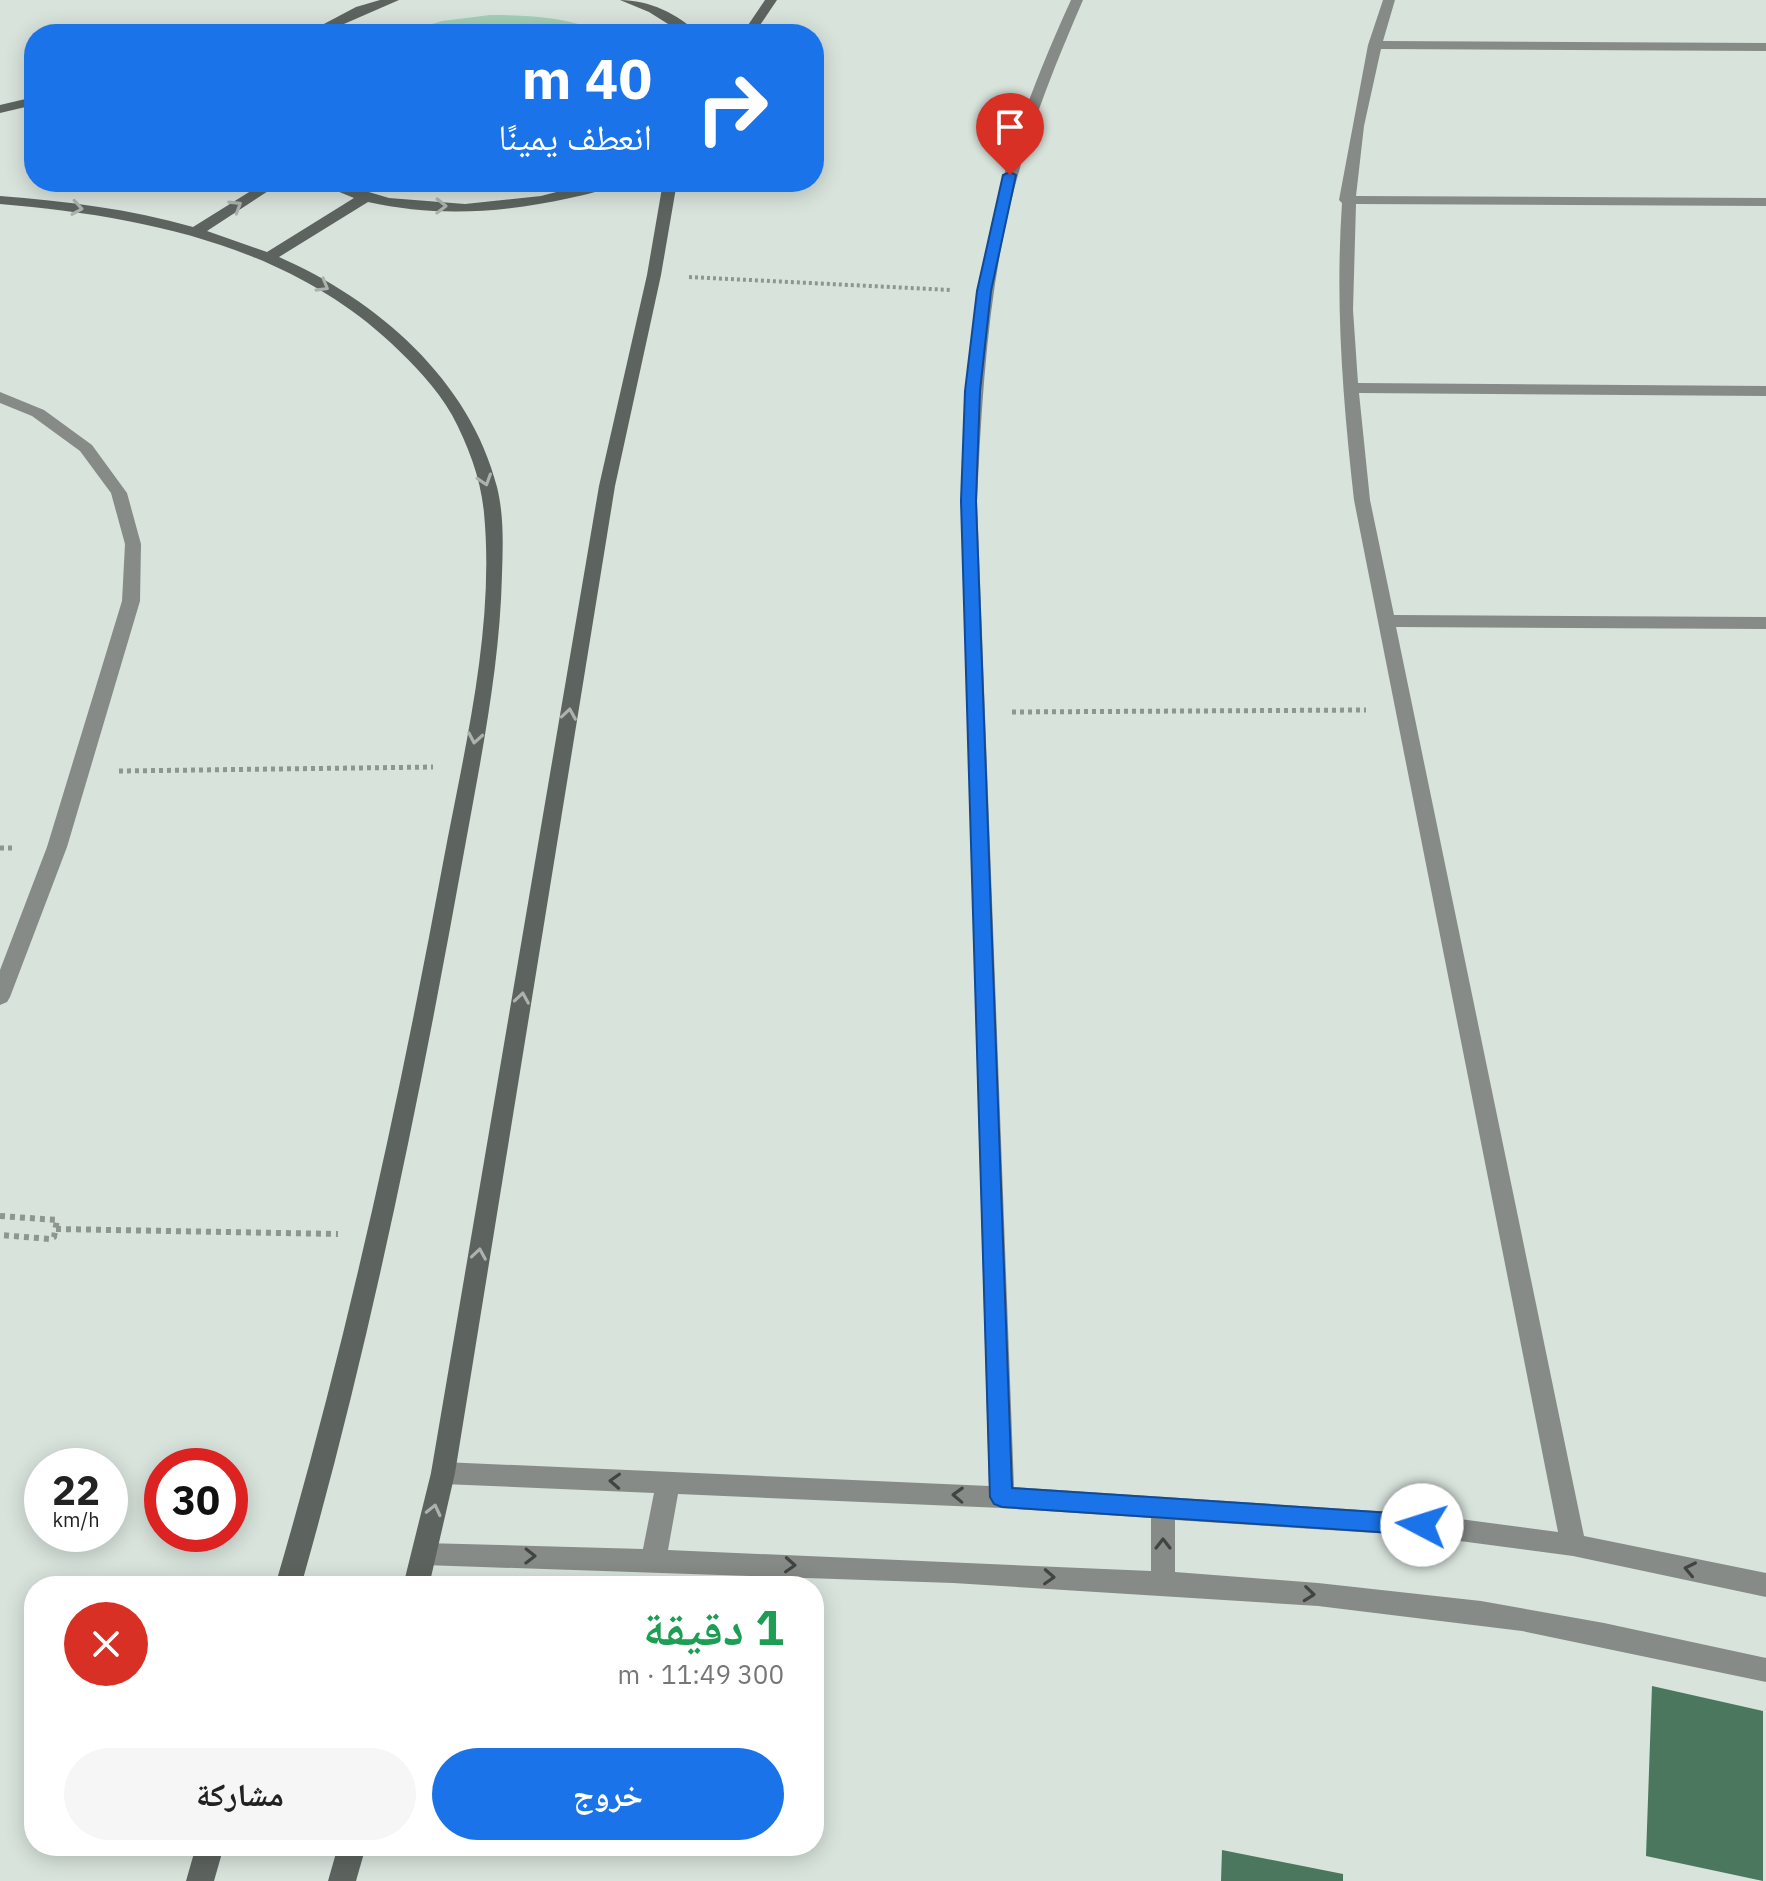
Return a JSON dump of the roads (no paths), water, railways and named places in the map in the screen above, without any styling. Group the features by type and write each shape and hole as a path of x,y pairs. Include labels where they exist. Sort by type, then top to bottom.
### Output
{"street":[{"path":"331,24 360,10 393,0"},
{"path":"626,0 653,9 677,24"},
{"path":"755,24 771,0"},
{"path":"1002,1497 969,501 972,391 984,291 1002,202 1025,122 1053,49 1077,0"},
{"path":"1389,0 1374,45 1357,119 1346,200 1343,289 1348,388 1362,500 1407,710 1573,1545"},
{"path":"1374,45 1766,47"},
{"path":"0,109 24,103"},
{"path":"197,231 259,192"},
{"path":"348,192 364,198 429,206 484,206 540,200 571,192"},
{"path":"418,1576 443,1473 607,486 654,275 668,192"},
{"path":"270,257 364,198"},
{"path":"0,200 75,207 197,231 270,257 351,302 398,339 438,381 467,429 489,490 495,557 489,657 415,1077 314,1501 291,1576"},
{"path":"1346,200 1766,202"},
{"path":"1348,388 1766,391"},
{"path":"0,397 38,413 86,448 119,493 133,544 131,601 57,847 0,997"},
{"path":"1389,621 1766,623"},
{"path":"443,1473 1002,1497 1422,1525 1573,1545 1766,1585"},
{"path":"654,1559 668,1484"},
{"path":"1163,1507 1163,1582"},
{"path":"424,1554 654,1559 1163,1582 1442,1607 1615,1636 1766,1670"},
{"path":"200,1881 207,1856"},
{"path":"342,1881 349,1856"}]}
